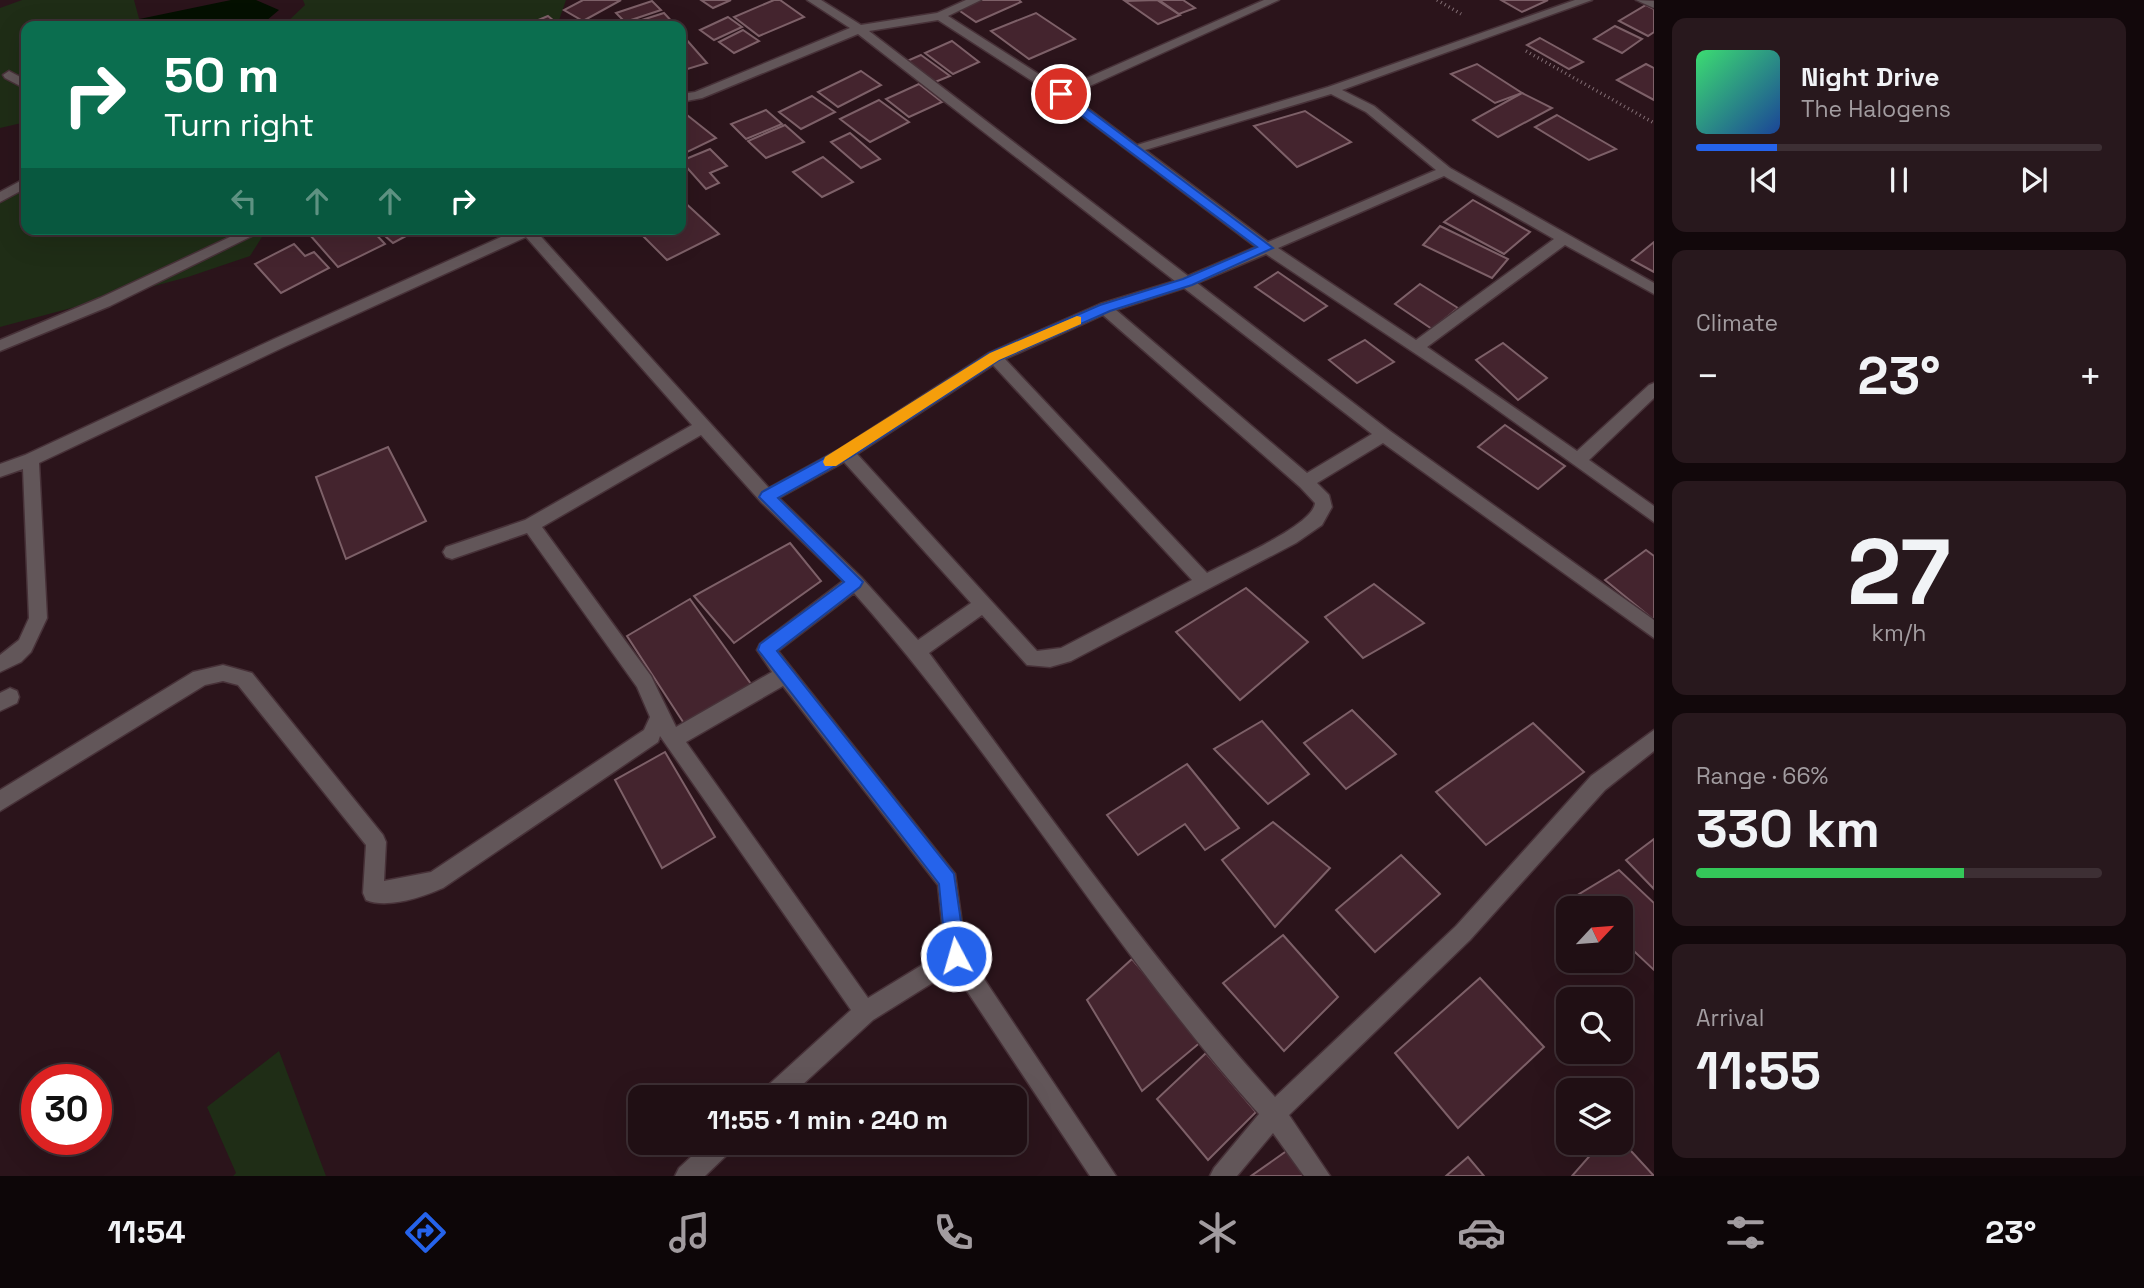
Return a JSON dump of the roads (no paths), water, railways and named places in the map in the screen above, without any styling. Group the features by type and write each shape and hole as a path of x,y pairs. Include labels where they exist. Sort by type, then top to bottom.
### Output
{"street":[{"path":"813,0 859,29 1384,435 1654,630"},
{"path":"686,98 859,29 940,16 975,0"},
{"path":"1061,94 1273,0"},
{"path":"1136,149 1332,90 1584,0"},
{"path":"1642,0 1654,5"},
{"path":"940,16 1061,94 1267,248 1417,347 1654,515"},
{"path":"9,75 21,82"},
{"path":"1332,90 1370,109 1445,171 1654,289"},
{"path":"767,497 846,453 994,356 1105,308 1187,282 1445,171"},
{"path":"0,198 21,185"},
{"path":"0,345 104,302 246,235"},
{"path":"0,471 31,460 516,235"},
{"path":"531,235 767,497 855,582 917,651 1144,957 1213,1046 1274,1114 1318,1176"},
{"path":"1417,347 1566,237"},
{"path":"846,453 1033,659 1050,659 1065,655 1290,538 1316,520 1324,507 1323,500 1306,482 1105,308"},
{"path":"994,356 1205,582"},
{"path":"1578,460 1654,388"},
{"path":"452,552 531,525 703,426"},
{"path":"1306,482 1384,435"},
{"path":"0,664 11,659 34,637 38,618 31,460"},
{"path":"531,525 644,682 659,717 673,739 864,1012"},
{"path":"855,582 766,650 948,881 956,956 1104,1176"},
{"path":"917,651 984,603"},
{"path":"0,801 200,678 220,672 232,672 245,679 376,842 373,893 402,890 436,881 651,736 659,717"},
{"path":"673,739 786,674"},
{"path":"1222,1176 1274,1114 1462,933 1598,783 1654,739"},
{"path":"785,1085 864,1012 956,956"},
{"path":"687,1176 710,1155"}]}
